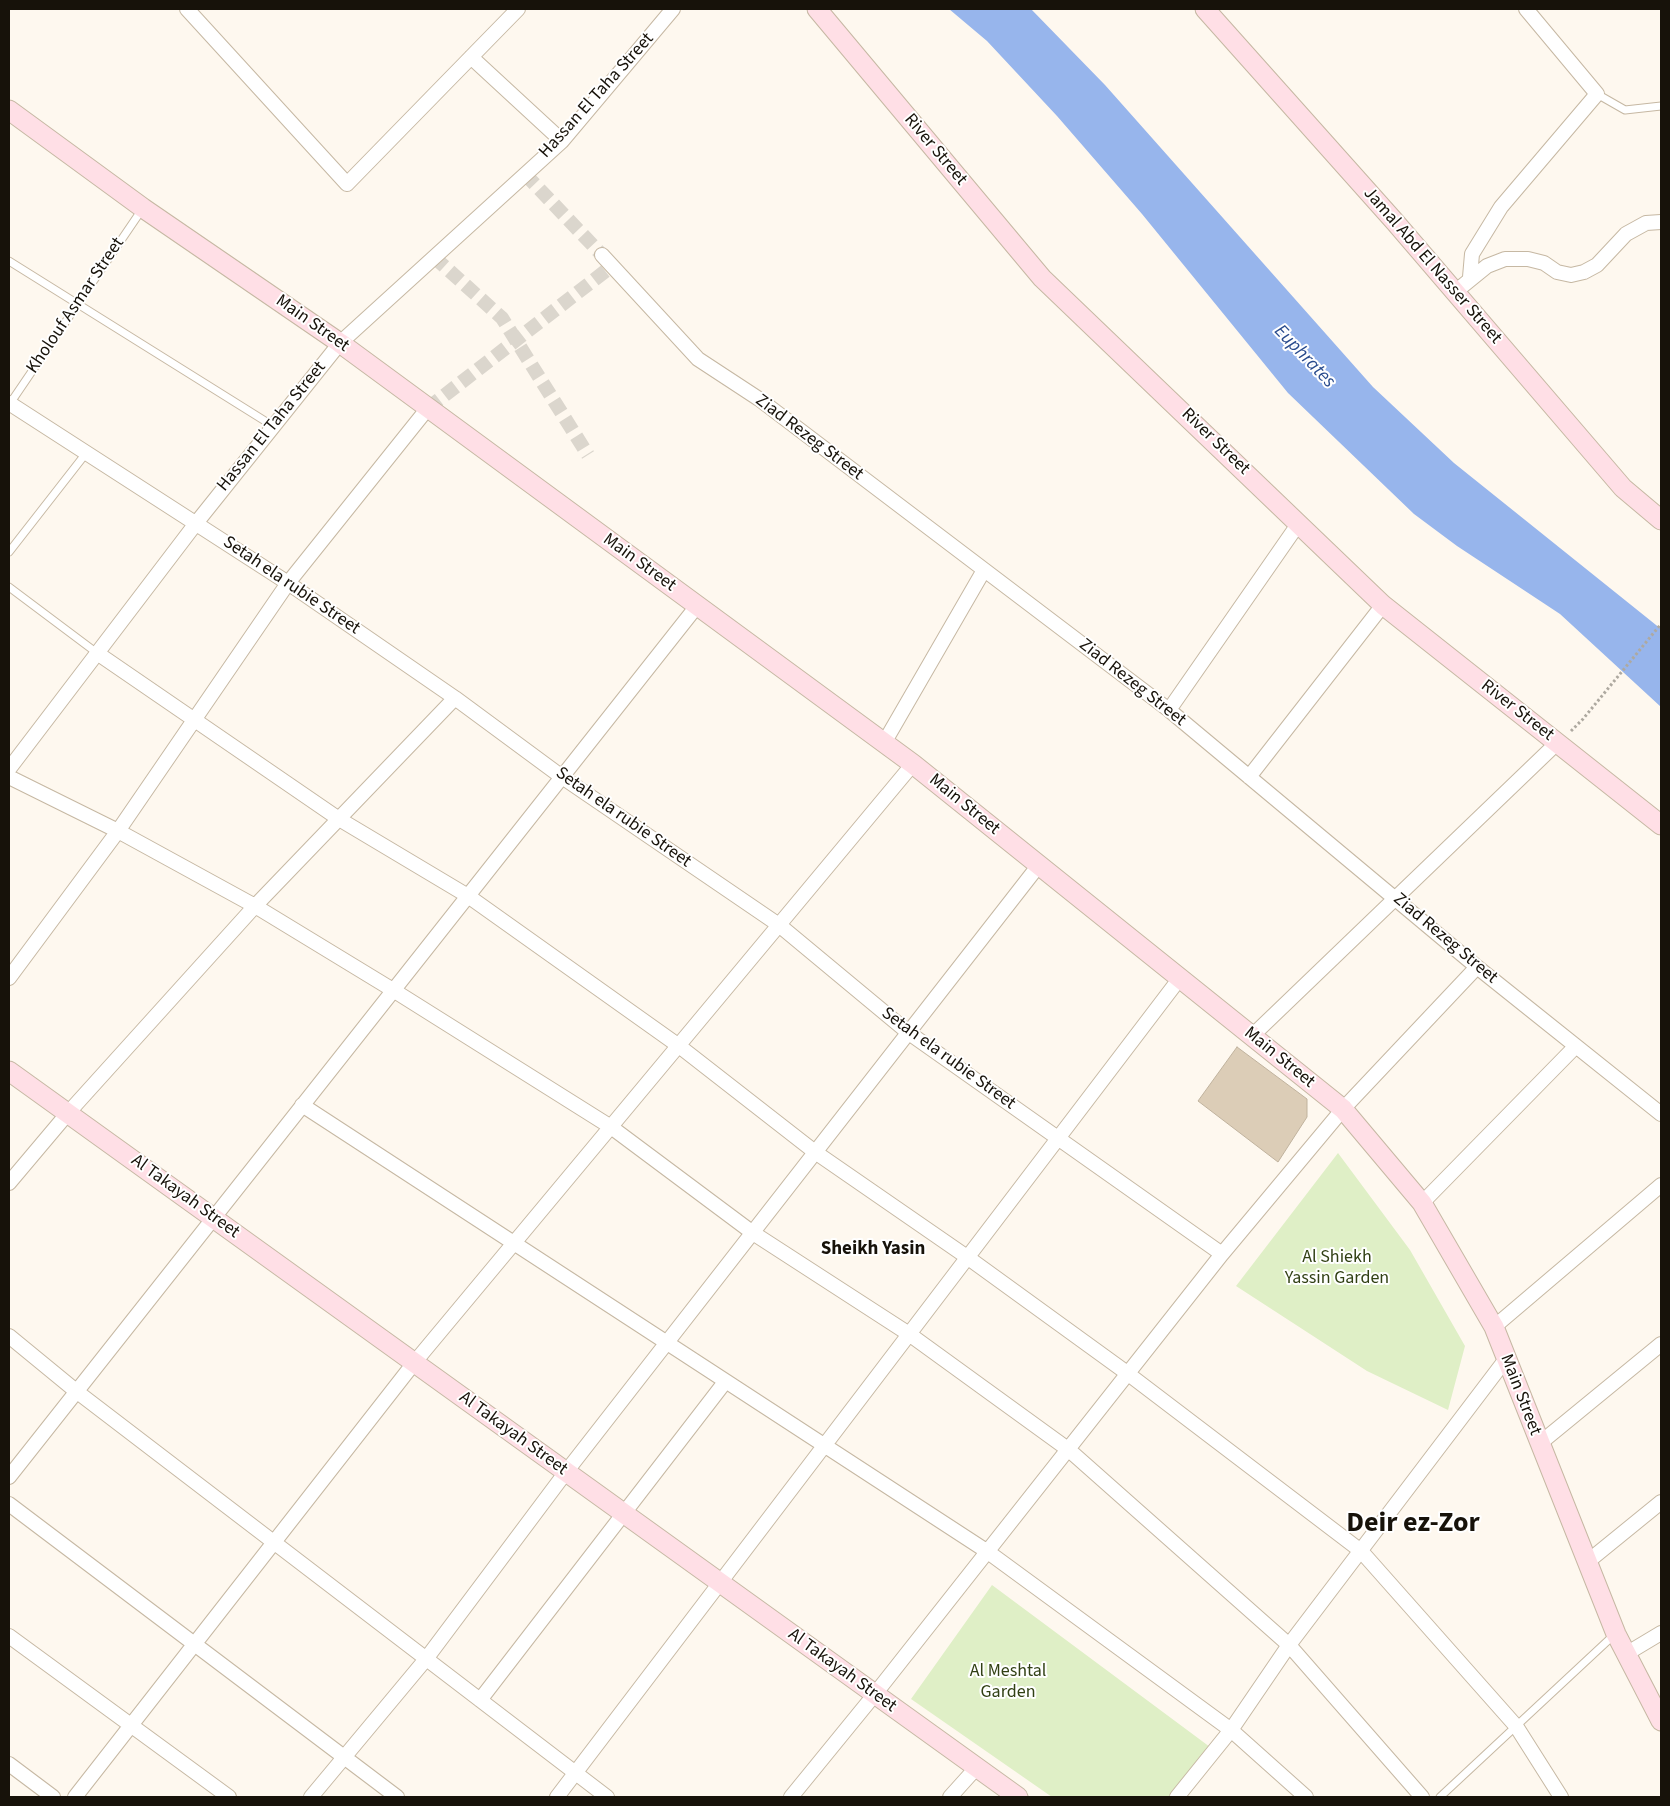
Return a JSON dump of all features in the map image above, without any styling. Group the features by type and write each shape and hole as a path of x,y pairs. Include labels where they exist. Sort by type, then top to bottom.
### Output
{"street":[{"path":"187,9 347,184 518,9"},
{"name":"Hassan El Taha Street","path":"9,768 197,522 340,343 562,141 673,9"},
{"name":"River Street","path":"817,9 1042,278 1383,604 1661,825"},
{"name":"Jamal Abd El Nasser Street","path":"1205,9 1455,292 1623,488 1661,520"},
{"path":"1470,277 1472,254 1501,207 1597,94 1526,9"},
{"path":"471,57 562,141"},
{"name":"Main Street","path":"9,110 143,208 340,343 913,764 1343,1109 1422,1203 1494,1327 1586,1563 1616,1634 1661,1721"},
{"path":"1455,292 1470,277 1486,266 1504,259 1528,259 1544,263 1557,272 1571,275 1584,272 1597,265 1626,234 1646,223 1661,222"},
{"name":"Ziad Rezeg Street","path":"602,255 698,359 759,399 1169,710 1478,967 1661,1114"},
{"name":"Setah ela rubie Street","path":"9,404 197,522 288,583 455,698 562,777 780,925 909,1033 1222,1254"},
{"path":"9,978 118,831 288,583 428,408"},
{"path":"1169,710 1299,523"},
{"path":"884,743 984,570"},
{"path":"1249,777 1383,604"},
{"path":"9,1477 697,606"},
{"path":"97,653 195,718 339,819 468,896 679,1046 816,1152 967,1257 1127,1373 1361,1551 1516,1726 1561,1797"},
{"path":"9,1183 68,1113 256,906 455,698"},
{"path":"1252,1036 1557,743"},
{"path":"75,1797 414,1363 913,764"},
{"path":"9,777 118,831 256,906 394,990 611,1127 753,1233 909,1334 1069,1450 1289,1645 1422,1797"},
{"path":"311,1797 426,1659 566,1472 1039,865"},
{"path":"790,1797 988,1552 1222,1254 1343,1109 1478,967"},
{"path":"557,1797 1180,978"},
{"path":"1422,1203 1576,1046"},
{"name":"Al Takayah Street","path":"9,1071 1018,1797"},
{"path":"302,1105 666,1344 988,1552 1232,1730 1306,1797"},
{"path":"1494,1327 1661,1185"},
{"path":"9,1336 76,1391 607,1797"},
{"path":"1539,1444 1661,1344"},
{"path":"1177,1797 1232,1730 1289,1645 1506,1359"},
{"path":"480,1700 725,1382"},
{"path":"1586,1563 1661,1502"},
{"path":"9,1504 397,1797"},
{"path":"1626,1654 1661,1633"},
{"path":"9,1636 229,1797"},
{"path":"9,1764 53,1797"},
{"path":"950,1797 977,1767"}],"lane":[{"path":"1597,94 1626,110 1661,106"},
{"name":"Kholouf Asmar Street","path":"9,404 143,208"},
{"path":"9,261 273,426"},
{"path":"9,552 87,452"},
{"path":"9,587 97,653"},
{"path":"1440,1797 1616,1634"}],"path":[{"path":"1583,718 1661,624"}],"green space":[{"name":"Al Shiekh Yassin Garden","path":"1338,1153 1410,1250 1465,1346 1448,1410 1367,1371 1236,1286"},
{"name":"Al Meshtal Garden","path":"992,1585 1210,1747 1168,1797 1052,1797 911,1699"}],"water":[{"name":"Euphrates","path":"949,9 1031,9 1105,85 1373,387 1454,463 1661,629 1661,707 1560,614 1457,546 1414,514 1288,393 1142,214 1057,116 987,41"}],"building":[{"path":"1237,1047 1307,1099 1307,1117 1278,1162 1198,1101"}],"tunnel":[{"path":"525,174 602,255"},
{"path":"434,257 502,318 588,455"},
{"path":"428,408 612,266"}],"district":[{"name":"Sheikh Yasin","path":"873,1250"},
{"name":"Deir ez-Zor","path":"1413,1525"}]}
